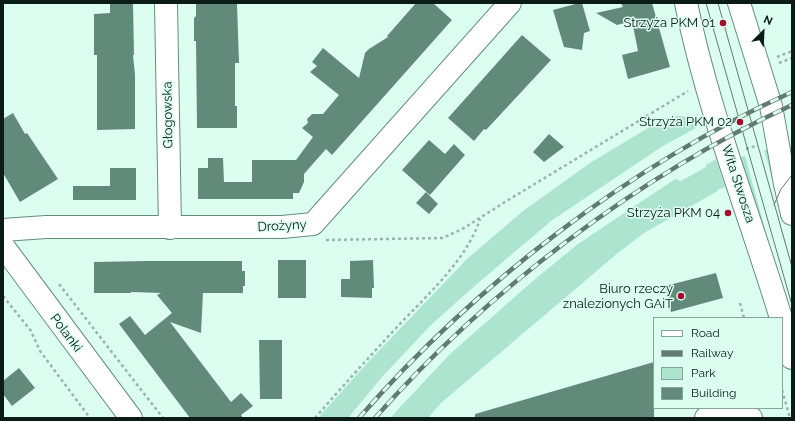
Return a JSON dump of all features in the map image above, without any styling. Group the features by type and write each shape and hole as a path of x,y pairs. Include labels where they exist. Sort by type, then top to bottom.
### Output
{"street":[{"name":"Głogowska","path":"166,3 170,228"},
{"name":"Drożyny","path":"3,230 46,227 282,227 313,224 510,3"},
{"name":"Wita Stwosza","path":"686,3 694,40 707,87 781,317"},
{"path":"739,3 771,106 792,214"},
{"name":"Polanki","path":"3,246 131,418"},
{"path":"783,327 788,351"},
{"path":"706,418 739,412"}],"path":[{"path":"775,58 792,51"},
{"path":"787,60 792,58"},
{"path":"320,240 443,238 480,218 691,90"},
{"path":"743,150 762,144"},
{"path":"315,418 457,262 477,228 480,218"},
{"path":"57,282 163,418"},
{"path":"3,296 31,331 40,351 90,418"},
{"path":"740,303 744,317"},
{"path":"783,394 790,418"}],"green space":[{"path":"678,116 690,117 696,128 663,146 551,221 430,326 382,377 348,418 318,418 369,361 467,259 523,211 590,163 663,119"},
{"path":"772,149 775,189 764,150"},
{"path":"745,156 770,247 767,248 736,158"},
{"path":"716,159 725,187 719,189 644,233 619,252 441,403 428,418 390,418 450,354 534,280 578,244 675,179 681,181 706,167 706,165"}],"building":[{"path":"110,3 133,3 135,129 97,130 97,55 94,55 94,14 110,13"},
{"path":"196,3 237,3 239,63 235,63 235,106 237,106 237,128 197,128 196,41 194,41 194,18 196,16"},
{"path":"416,3 433,3 452,20 332,155 326,149 304,174 304,182 299,193 293,193 293,199 198,199 198,168 208,168 208,158 223,158 224,182 252,182 252,160 296,160 313,137 302,128 308,123 307,119 312,114 323,114 339,95 310,72 317,66 312,62 323,48 359,78 365,53 388,37 387,36"},
{"path":"582,3 590,31 584,33 582,50 564,47 553,10"},
{"path":"621,3 652,3 670,67 628,79 622,55 638,51 632,21 617,25 596,13 623,7"},
{"path":"522,35 551,60 474,141 448,118"},
{"path":"13,113 25,134 27,133 58,179 20,202 3,173 3,119"},
{"path":"549,134 564,147 544,162 533,152"},
{"path":"429,140 445,154 454,144 465,155 430,195 402,170"},
{"path":"110,168 136,168 136,200 73,200 73,186 110,186"},
{"path":"426,192 438,204 429,214 416,203"},
{"path":"278,260 306,260 306,298 278,298"},
{"path":"373,260 374,288 372,288 372,298 341,297 341,279 350,279 350,261"},
{"path":"242,261 242,271 245,271 245,286 243,286 243,293 203,293 201,333 170,322 231,402 241,393 253,406 241,415 243,418 190,418 119,324 130,316 145,335 172,313 157,295 161,293 94,293 94,262"},
{"path":"716,273 723,298 671,312 665,286"},
{"path":"259,340 282,340 282,399 260,399"},
{"path":"653,362 654,418 475,418 475,414"},
{"path":"19,368 35,388 12,406 3,394 3,381"}],"tram line":[{"path":"706,3 792,305"},
{"path":"718,3 792,267"},
{"path":"774,205 781,189 792,175"}],"railway":[{"path":"359,418 453,321 505,275 559,232 615,192 672,155 732,121 792,92"},
{"path":"375,418 419,371 466,326 516,282 568,240 622,202 678,166 734,134 792,105"}],"place":[{"name":"Strzyża PKM 01","path":"723,23"},
{"name":"Strzyża PKM 02","path":"740,122"},
{"name":"Strzyża PKM 04","path":"728,213"},
{"name":"Biuro rzeczy znalezionych GAiT","path":"681,296"}]}
